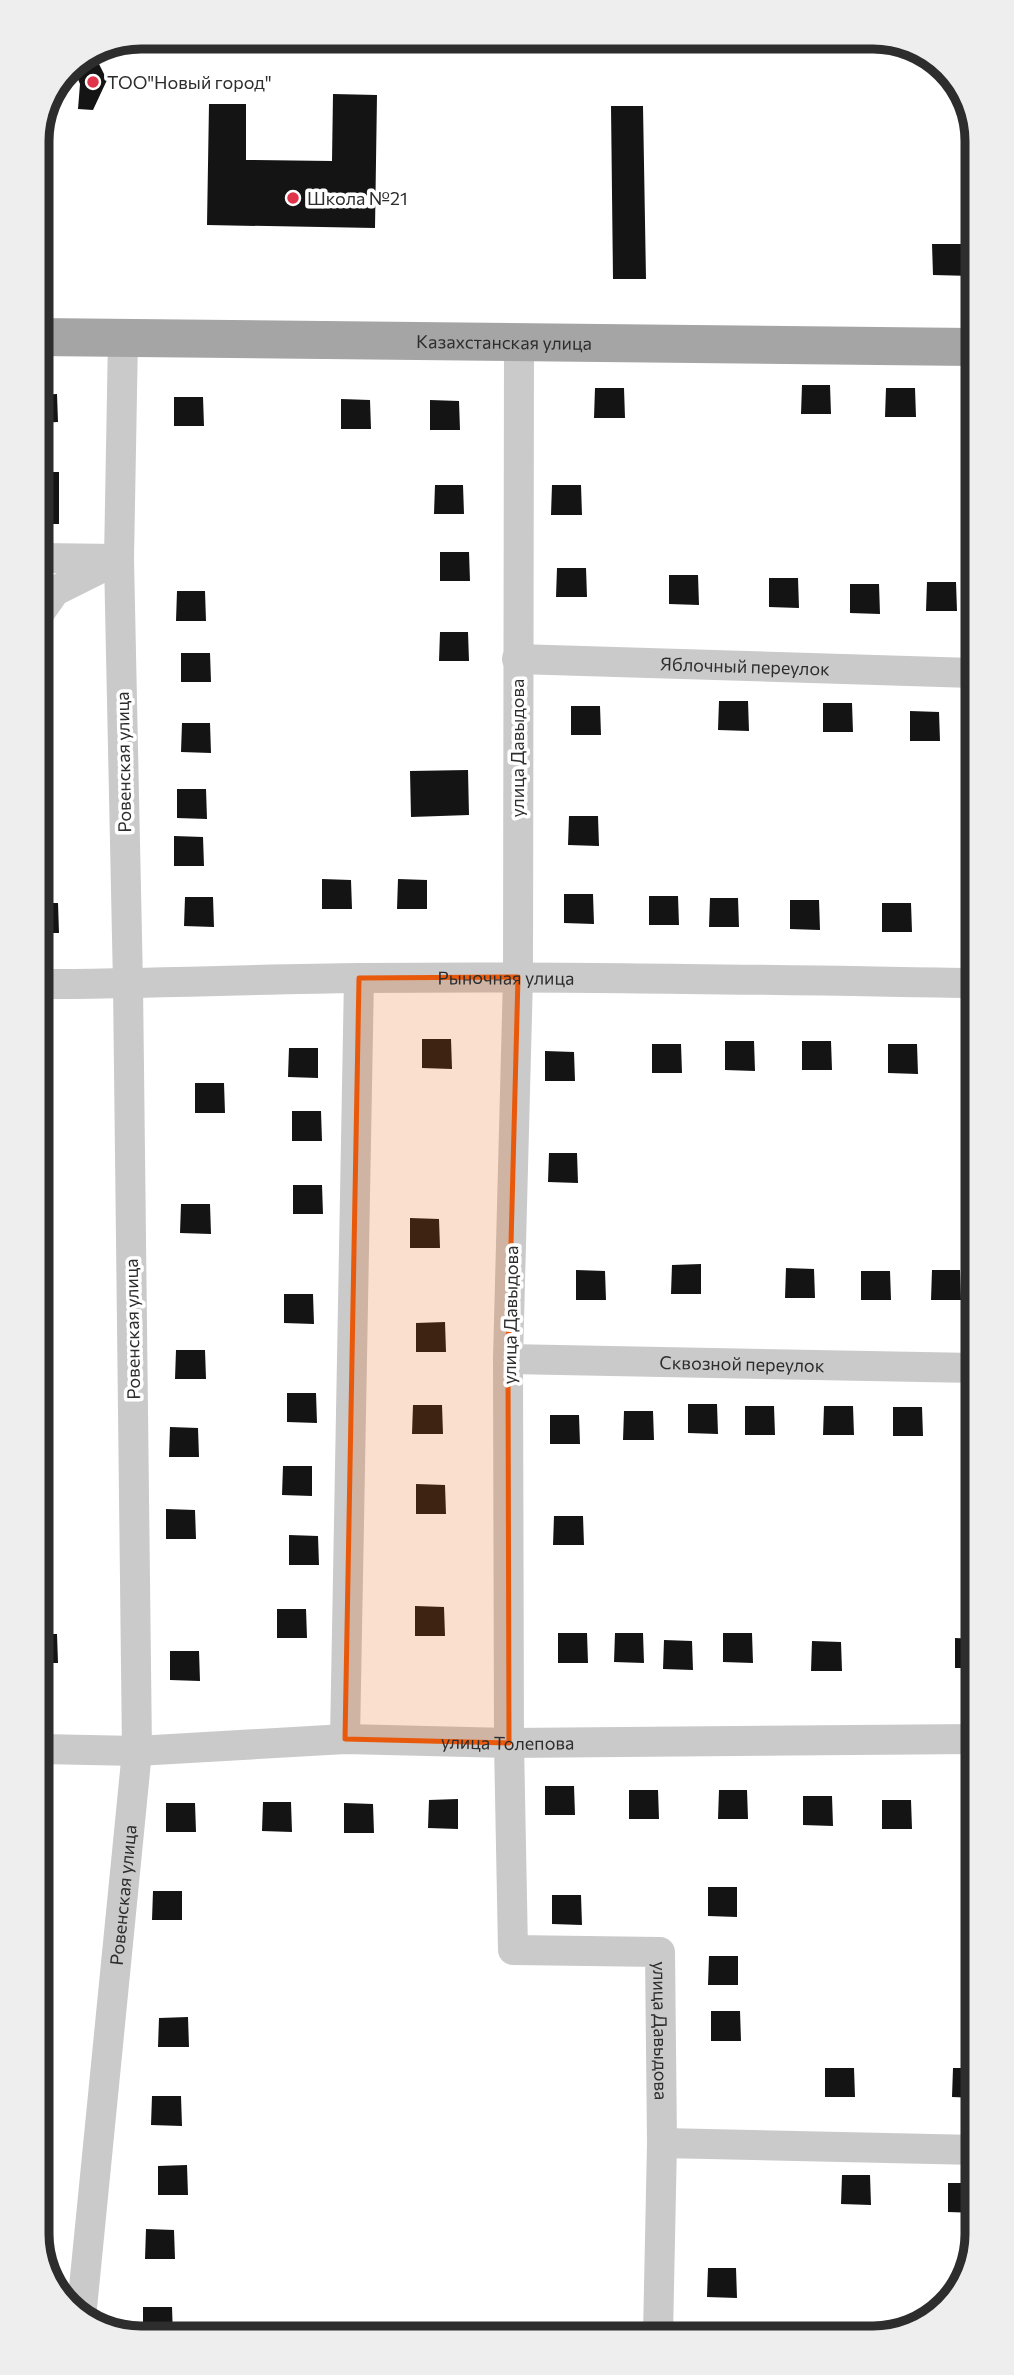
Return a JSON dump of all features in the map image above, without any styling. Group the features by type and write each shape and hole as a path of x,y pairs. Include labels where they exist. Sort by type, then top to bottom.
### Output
{"main road":[{"name":"Казахстанская улица","path":"49,337 965,347"}],"street":[{"name":"Ровенская улица","path":"82,2305 137,1751 128,984 119,559 123,338"},
{"name":"улица Давыдова","path":"519,342 518,977 509,1359 509,1743 513,1950 660,1952 662,2143 658,2326"},
{"path":"49,558 119,559"},
{"path":"49,600 55,592 119,559"},
{"name":"Яблочный переулок","path":"517,659 965,673"},
{"name":"Рыночная улица","path":"49,984 518,977 965,983"},
{"path":"345,1739 359,978"},
{"name":"Сквозной переулок","path":"509,1359 965,1368"},
{"name":"улица Толепова","path":"49,1749 137,1751 345,1739 509,1743 965,1739"},
{"path":"662,2143 965,2150"}],"highlighted area":[{"path":"518,977 508,1359 509,1743 345,1739 359,978"}],"building":[{"name":"ТОО\"Новый город\"","path":"97,60 107,80 93,110 78,109 80,84 76,76"},
{"path":"333,94 377,95 375,228 207,225 209,104 246,104 246,160 332,161"},
{"path":"611,106 643,106 646,279 613,279"},
{"path":"932,244 965,244 965,276 933,275"},
{"path":"802,385 830,385 831,414 801,414"},
{"path":"595,388 624,388 625,418 594,418"},
{"path":"886,388 915,388 916,417 885,417"},
{"path":"49,394 57,394 58,422 49,422"},
{"path":"174,397 203,397 204,426 174,426"},
{"path":"341,399 370,400 371,429 341,429"},
{"path":"430,400 459,401 460,430 430,430"},
{"path":"49,472 59,472 59,524 49,524"},
{"path":"435,485 463,485 464,514 434,514"},
{"path":"552,485 581,485 582,515 551,515"},
{"path":"440,552 469,552 470,581 440,581"},
{"path":"557,568 586,568 587,597 556,597"},
{"path":"669,575 698,575 699,605 669,604"},
{"path":"769,578 798,578 799,608 769,607"},
{"path":"927,582 956,582 957,611 926,611"},
{"path":"850,584 879,584 880,614 850,613"},
{"path":"177,591 205,591 206,621 176,621"},
{"path":"440,632 468,632 469,661 439,661"},
{"path":"181,653 210,653 211,682 181,682"},
{"path":"719,701 748,701 749,731 718,730"},
{"path":"823,703 852,703 853,732 823,732"},
{"path":"571,706 600,706 601,735 571,735"},
{"path":"910,711 939,712 940,741 910,741"},
{"path":"182,723 210,723 211,753 181,752"},
{"path":"468,770 469,815 411,817 410,771"},
{"path":"177,789 206,789 207,819 177,818"},
{"path":"569,816 598,816 599,846 568,845"},
{"path":"174,836 203,837 204,866 174,866"},
{"path":"322,879 351,880 352,909 322,909"},
{"path":"398,879 427,880 427,909 397,909"},
{"path":"564,894 593,894 594,924 564,923"},
{"path":"649,896 678,896 679,925 649,925"},
{"path":"185,897 213,897 214,927 184,926"},
{"path":"710,898 738,898 739,927 709,927"},
{"path":"790,900 819,900 820,930 790,929"},
{"path":"49,903 58,903 59,933 49,933"},
{"path":"882,903 911,903 912,932 882,932"},
{"path":"422,1039 451,1039 452,1069 422,1068"},
{"path":"725,1041 754,1041 755,1071 725,1070"},
{"path":"802,1041 831,1041 832,1070 802,1070"},
{"path":"652,1044 681,1044 682,1073 652,1073"},
{"path":"888,1044 917,1044 918,1074 888,1073"},
{"path":"289,1048 318,1048 318,1078 288,1077"},
{"path":"545,1051 574,1052 575,1081 545,1081"},
{"path":"195,1083 224,1083 225,1113 195,1113"},
{"path":"292,1111 321,1111 322,1141 292,1141"},
{"path":"49,1137 52,1137 53,1167 49,1167"},
{"path":"549,1153 577,1153 578,1183 548,1182"},
{"path":"293,1185 322,1185 323,1214 293,1214"},
{"path":"181,1204 210,1204 211,1234 180,1233"},
{"path":"410,1218 439,1219 440,1248 410,1248"},
{"path":"701,1264 701,1294 671,1294 672,1265"},
{"path":"786,1268 814,1269 815,1298 785,1298"},
{"path":"576,1270 605,1271 606,1300 576,1300"},
{"path":"932,1270 960,1270 961,1300 931,1300"},
{"path":"861,1271 890,1271 891,1300 861,1300"},
{"path":"284,1294 313,1294 314,1324 284,1323"},
{"path":"49,1305 51,1305 52,1334 49,1334"},
{"path":"445,1322 446,1352 416,1352 416,1323"},
{"path":"176,1350 205,1350 206,1379 175,1379"},
{"path":"287,1393 316,1393 317,1423 287,1422"},
{"path":"688,1404 717,1404 718,1434 688,1433"},
{"path":"413,1405 442,1405 443,1434 412,1434"},
{"path":"745,1406 774,1406 775,1435 745,1435"},
{"path":"824,1406 853,1406 854,1435 823,1435"},
{"path":"893,1407 922,1407 923,1436 893,1436"},
{"path":"624,1411 653,1411 654,1440 623,1440"},
{"path":"550,1415 579,1415 580,1444 550,1444"},
{"path":"170,1427 198,1428 199,1457 169,1457"},
{"path":"283,1466 312,1466 312,1496 282,1495"},
{"path":"416,1484 445,1485 446,1514 416,1514"},
{"path":"166,1509 195,1510 196,1539 166,1539"},
{"path":"554,1516 583,1516 584,1545 553,1545"},
{"path":"289,1535 318,1536 319,1565 289,1565"},
{"path":"415,1606 444,1607 445,1636 415,1636"},
{"path":"277,1609 306,1609 307,1638 277,1638"},
{"path":"558,1633 587,1633 588,1663 558,1663"},
{"path":"615,1633 643,1633 644,1663 614,1662"},
{"path":"723,1633 752,1633 753,1663 723,1662"},
{"path":"49,1634 57,1634 58,1663 49,1663"},
{"path":"955,1638 965,1638 965,1668 955,1668"},
{"path":"664,1640 692,1641 693,1670 663,1669"},
{"path":"812,1641 841,1642 842,1671 811,1671"},
{"path":"170,1651 199,1651 200,1681 170,1680"},
{"path":"545,1786 574,1786 575,1815 545,1815"},
{"path":"629,1790 658,1790 659,1819 629,1819"},
{"path":"719,1790 747,1790 748,1819 718,1819"},
{"path":"803,1796 832,1796 833,1826 803,1825"},
{"path":"458,1799 458,1829 428,1828 429,1800"},
{"path":"882,1800 911,1800 912,1829 882,1829"},
{"path":"263,1802 291,1802 292,1832 262,1831"},
{"path":"166,1803 195,1803 196,1832 166,1832"},
{"path":"344,1803 373,1804 374,1833 344,1833"},
{"path":"708,1887 737,1887 737,1917 708,1916"},
{"path":"153,1891 182,1891 182,1920 152,1920"},
{"path":"552,1895 581,1895 582,1925 552,1924"},
{"path":"709,1956 738,1956 738,1985 708,1985"},
{"path":"711,2011 740,2011 741,2041 711,2041"},
{"path":"188,2017 189,2047 158,2047 159,2018"},
{"path":"825,2068 854,2068 855,2097 825,2097"},
{"path":"953,2068 965,2068 965,2098 952,2097"},
{"path":"152,2096 181,2096 182,2126 151,2125"},
{"path":"187,2165 188,2195 158,2195 158,2166"},
{"path":"842,2175 870,2175 871,2205 841,2204"},
{"path":"948,2183 965,2183 965,2213 948,2212"},
{"path":"146,2229 174,2230 175,2259 145,2259"},
{"path":"708,2268 736,2268 737,2298 707,2297"},
{"path":"143,2307 172,2307 173,2326 143,2326"}],"place":[{"name":"ТОО\"Новый город\"","path":"93,82"},
{"name":"Школа №21","path":"293,198"}]}
